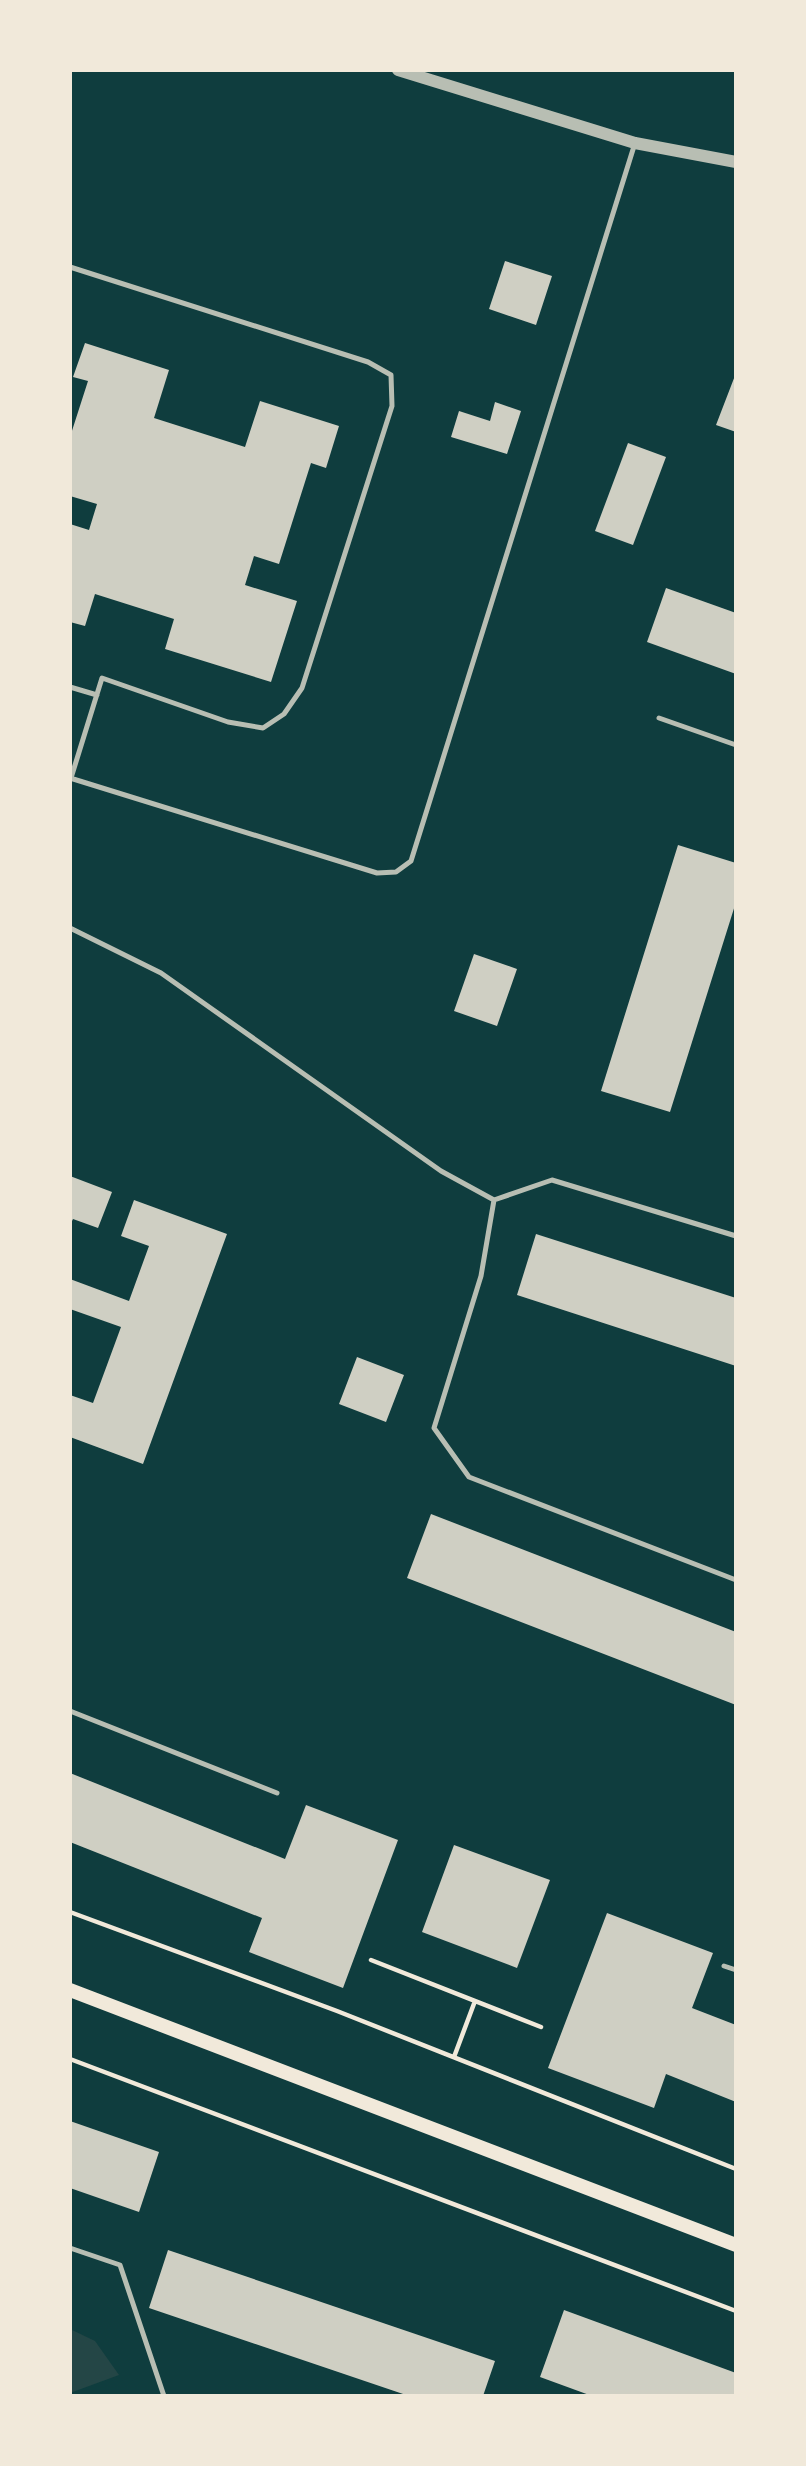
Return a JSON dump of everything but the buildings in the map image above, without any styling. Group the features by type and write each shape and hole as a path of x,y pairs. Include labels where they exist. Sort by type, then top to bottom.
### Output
{"main road":[{"path":"70,1990 736,2245"}],"street":[{"path":"398,70 635,143 736,162"}],"lane":[{"path":"70,267 368,362 391,375 392,406 302,688 284,714 263,728 228,722 102,678 70,778 377,873 396,872 411,861 635,143"},
{"path":"70,687 97,695"},
{"path":"659,718 736,745"},
{"path":"70,928 161,974 441,1171 494,1200 552,1180 736,1236"},
{"path":"494,1200 481,1276 434,1428 469,1477 736,1580"},
{"path":"70,1711 277,1793"},
{"path":"724,1966 736,1970"},
{"path":"70,2248 120,2266 164,2396"}],"path":[{"path":"70,1912 337,2011 736,2169"},
{"path":"371,1960 541,2027"},
{"path":"454,2057 475,2001"},
{"path":"70,2059 736,2311"}],"shaded area":[{"path":"70,2329 95,2341 119,2375 70,2393"}]}
